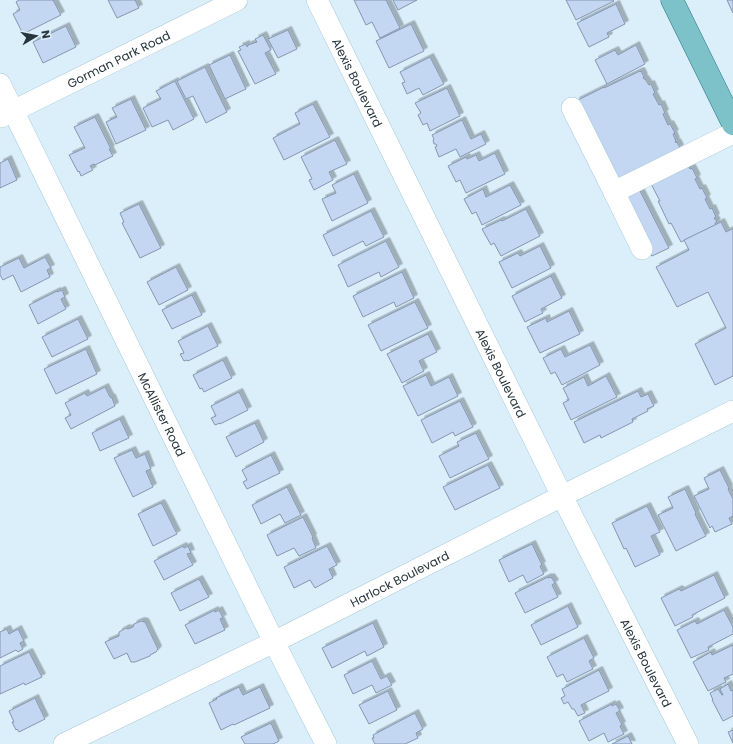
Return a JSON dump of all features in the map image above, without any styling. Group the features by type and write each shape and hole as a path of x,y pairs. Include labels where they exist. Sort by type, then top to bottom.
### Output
{"main road":[{"path":"672,0 733,124"}],"street":[{"name":"Gorman Park Road","path":"6,114 237,0"},
{"name":"Alexis Boulevard","path":"317,0 562,496 688,744"},
{"name":"McAllister Road","path":"0,84 6,114 326,744"},
{"path":"572,108 642,249"},
{"path":"614,192 733,133"},
{"name":"Harlock Boulevard","path":"64,744 274,642 733,411"}],"building":[{"path":"19,0 53,0 61,15 23,34 13,14 20,10 16,2"},
{"path":"108,0 135,0 139,8 117,18"},
{"path":"354,0 386,0 400,28 380,38 372,22 366,25"},
{"path":"393,0 417,0 398,10"},
{"path":"566,0 613,0 614,1 576,20"},
{"path":"727,0 733,0 733,13"},
{"path":"616,4 625,24 607,33 609,37 589,47 577,23"},
{"path":"411,24 424,51 389,68 376,41"},
{"path":"66,26 76,47 43,63 33,42"},
{"path":"288,30 297,49 278,58 268,39"},
{"path":"263,35 271,50 265,53 276,74 255,84 238,51 241,50 239,47 246,44 247,47 248,45 257,42 255,39"},
{"path":"636,45 645,64 607,84 595,60 615,50 618,55"},
{"path":"230,55 246,89 225,99 209,65"},
{"path":"430,57 444,84 423,95 419,88 407,94 402,83 405,82 400,72"},
{"path":"205,67 227,112 206,123 193,96 186,99 177,81"},
{"path":"640,71 649,85 651,84 655,93 653,94 659,105 661,104 665,113 663,114 668,125 670,124 675,133 673,134 675,141 680,148 616,183 576,101"},
{"path":"175,81 194,119 173,130 168,120 152,127 143,108 161,99 156,91"},
{"path":"447,88 460,116 430,131 427,123 423,125 418,115 421,113 415,103"},
{"path":"131,99 146,130 116,144 106,122 117,117 112,108"},
{"path":"313,104 330,137 284,160 273,138 300,124 295,113"},
{"path":"95,117 113,156 90,166 93,170 81,176 69,155 85,148 74,127"},
{"path":"462,120 471,139 481,134 486,144 460,157 456,149 439,157 435,147 437,146 434,144 432,135"},
{"path":"335,140 347,164 329,172 333,180 314,190 309,180 312,179 301,157"},
{"path":"495,153 505,174 466,193 460,180 456,182 448,166 466,157 467,159 476,155 479,161"},
{"path":"8,159 17,180 0,188 0,163"},
{"path":"688,165 690,169 692,168 697,178 695,179 700,189 702,188 707,198 705,199 710,209 712,208 716,217 714,218 717,222 715,223 716,225 681,242 671,223 669,224 658,201 660,201 650,182"},
{"path":"354,174 368,203 332,221 322,199 336,193 332,185"},
{"path":"510,185 521,205 482,225 476,212 472,214 464,199 483,189 486,197"},
{"path":"638,187 669,248 652,256 622,195"},
{"path":"139,204 161,248 140,258 122,223 124,222 120,213"},
{"path":"526,209 540,236 501,256 494,243 491,245 482,229"},
{"path":"371,211 384,237 366,246 363,241 333,256 323,235"},
{"path":"721,222 726,232 732,229 733,230 733,376 715,385 695,344 726,328 708,292 677,307 656,267 689,250 684,240"},
{"path":"386,241 399,267 381,277 379,272 348,287 338,265"},
{"path":"540,246 551,268 512,288 499,262 518,253 520,256"},
{"path":"45,257 51,268 47,270 50,277 21,292 13,275 3,280 0,275 0,267 19,258 24,268"},
{"path":"176,267 188,290 159,305 147,282"},
{"path":"402,272 414,298 396,307 394,302 363,317 353,296"},
{"path":"551,276 562,298 541,309 543,313 525,322 512,296"},
{"path":"62,290 65,297 61,299 66,309 38,324 29,305"},
{"path":"192,295 202,315 172,329 162,310"},
{"path":"415,302 428,328 381,351 368,325"},
{"path":"569,311 580,334 540,353 527,327 546,318 547,322"},
{"path":"78,319 88,339 52,357 42,337"},
{"path":"208,326 218,346 188,361 184,361 180,354 184,353 178,341"},
{"path":"428,334 437,352 419,361 424,371 402,383 387,354"},
{"path":"590,345 600,365 562,385 555,372 551,374 543,358 561,349 565,357"},
{"path":"86,349 97,374 56,394 44,369"},
{"path":"223,360 232,378 204,392 202,388 200,389 193,375"},
{"path":"426,375 431,386 449,377 458,396 418,416 403,386"},
{"path":"606,376 617,397 571,420 563,403 569,400 563,388 584,377 588,386"},
{"path":"105,387 115,406 71,429 65,418 71,415 65,403 85,393 87,396"},
{"path":"638,391 641,397 648,394 654,406 647,409 648,411 632,419 633,422 601,438 600,435 584,443 574,422"},
{"path":"239,392 248,410 215,425 211,418 216,416 211,406"},
{"path":"460,401 473,427 455,436 453,432 432,443 421,420"},
{"path":"120,419 129,438 100,451 92,433"},
{"path":"255,423 264,442 236,457 226,437"},
{"path":"476,433 489,459 450,478 439,456 459,446 457,442"},
{"path":"132,450 136,458 145,454 151,469 146,471 153,487 133,497 114,458"},
{"path":"271,455 280,473 247,489 243,482 247,480 242,470"},
{"path":"488,465 500,488 455,510 443,487"},
{"path":"720,470 733,499 733,516 729,518 732,524 715,532 712,526 710,528 694,496 709,489 704,478"},
{"path":"287,487 301,515 285,523 280,514 261,524 252,505"},
{"path":"685,489 706,536 676,551 658,515 673,508 668,497"},
{"path":"161,503 177,534 153,546 138,514"},
{"path":"647,506 660,532 651,536 660,555 635,567 626,548 624,549 612,523"},
{"path":"303,517 313,537 312,538 316,548 299,556 294,548 277,556 267,535"},
{"path":"532,544 542,565 540,566 544,574 527,583 523,575 509,582 499,560"},
{"path":"183,546 184,548 188,546 191,553 187,554 193,565 164,580 154,561"},
{"path":"327,546 337,565 329,569 333,578 315,588 310,580 294,588 284,567"},
{"path":"714,575 725,598 692,615 693,617 675,626 661,598 679,589 681,591"},
{"path":"548,577 551,577 555,583 552,585 558,597 525,613 515,593"},
{"path":"199,579 209,597 180,611 171,593"},
{"path":"568,606 578,627 541,645 531,625"},
{"path":"215,610 215,612 219,610 223,618 220,619 225,630 195,644 185,625"},
{"path":"724,610 733,627 733,634 708,647 709,650 691,658 677,630 695,621 697,624"},
{"path":"141,621 145,622 158,649 156,652 135,662 131,662 127,653 114,659 105,642 119,636 119,632 126,628 128,629 133,627 134,624"},
{"path":"373,623 384,647 367,656 365,651 332,668 322,648"},
{"path":"7,629 9,634 18,629 24,641 20,643 23,649 18,652 16,650 0,658 0,632"},
{"path":"584,638 594,658 589,661 593,669 567,682 563,674 557,677 547,657"},
{"path":"733,645 733,674 724,678 726,682 708,691 693,662 711,652 712,655"},
{"path":"29,652 42,677 0,694 0,666"},
{"path":"372,661 381,679 387,676 392,685 376,693 372,685 353,694 344,675"},
{"path":"599,670 609,691 581,705 585,713 578,716 568,702 564,704 561,698 565,696 562,689"},
{"path":"728,684 731,691 733,690 733,716 723,721 710,693 718,689 723,695 720,689"},
{"path":"239,687 243,695 260,687 270,708 221,730 209,703"},
{"path":"388,691 397,710 369,724 359,705"},
{"path":"35,698 45,719 19,732 17,729 16,730 12,722 14,722 9,711"},
{"path":"612,704 612,706 616,704 620,711 616,713 622,725 620,726 624,734 608,742 604,733 589,741 579,721"},
{"path":"415,713 423,729 416,733 418,738 405,744 375,744 372,738 374,738 373,735"},
{"path":"271,723 279,741 273,744 245,744 241,737"},
{"path":"733,730 733,743 728,732"},
{"path":"628,736 632,744 612,744"}]}
